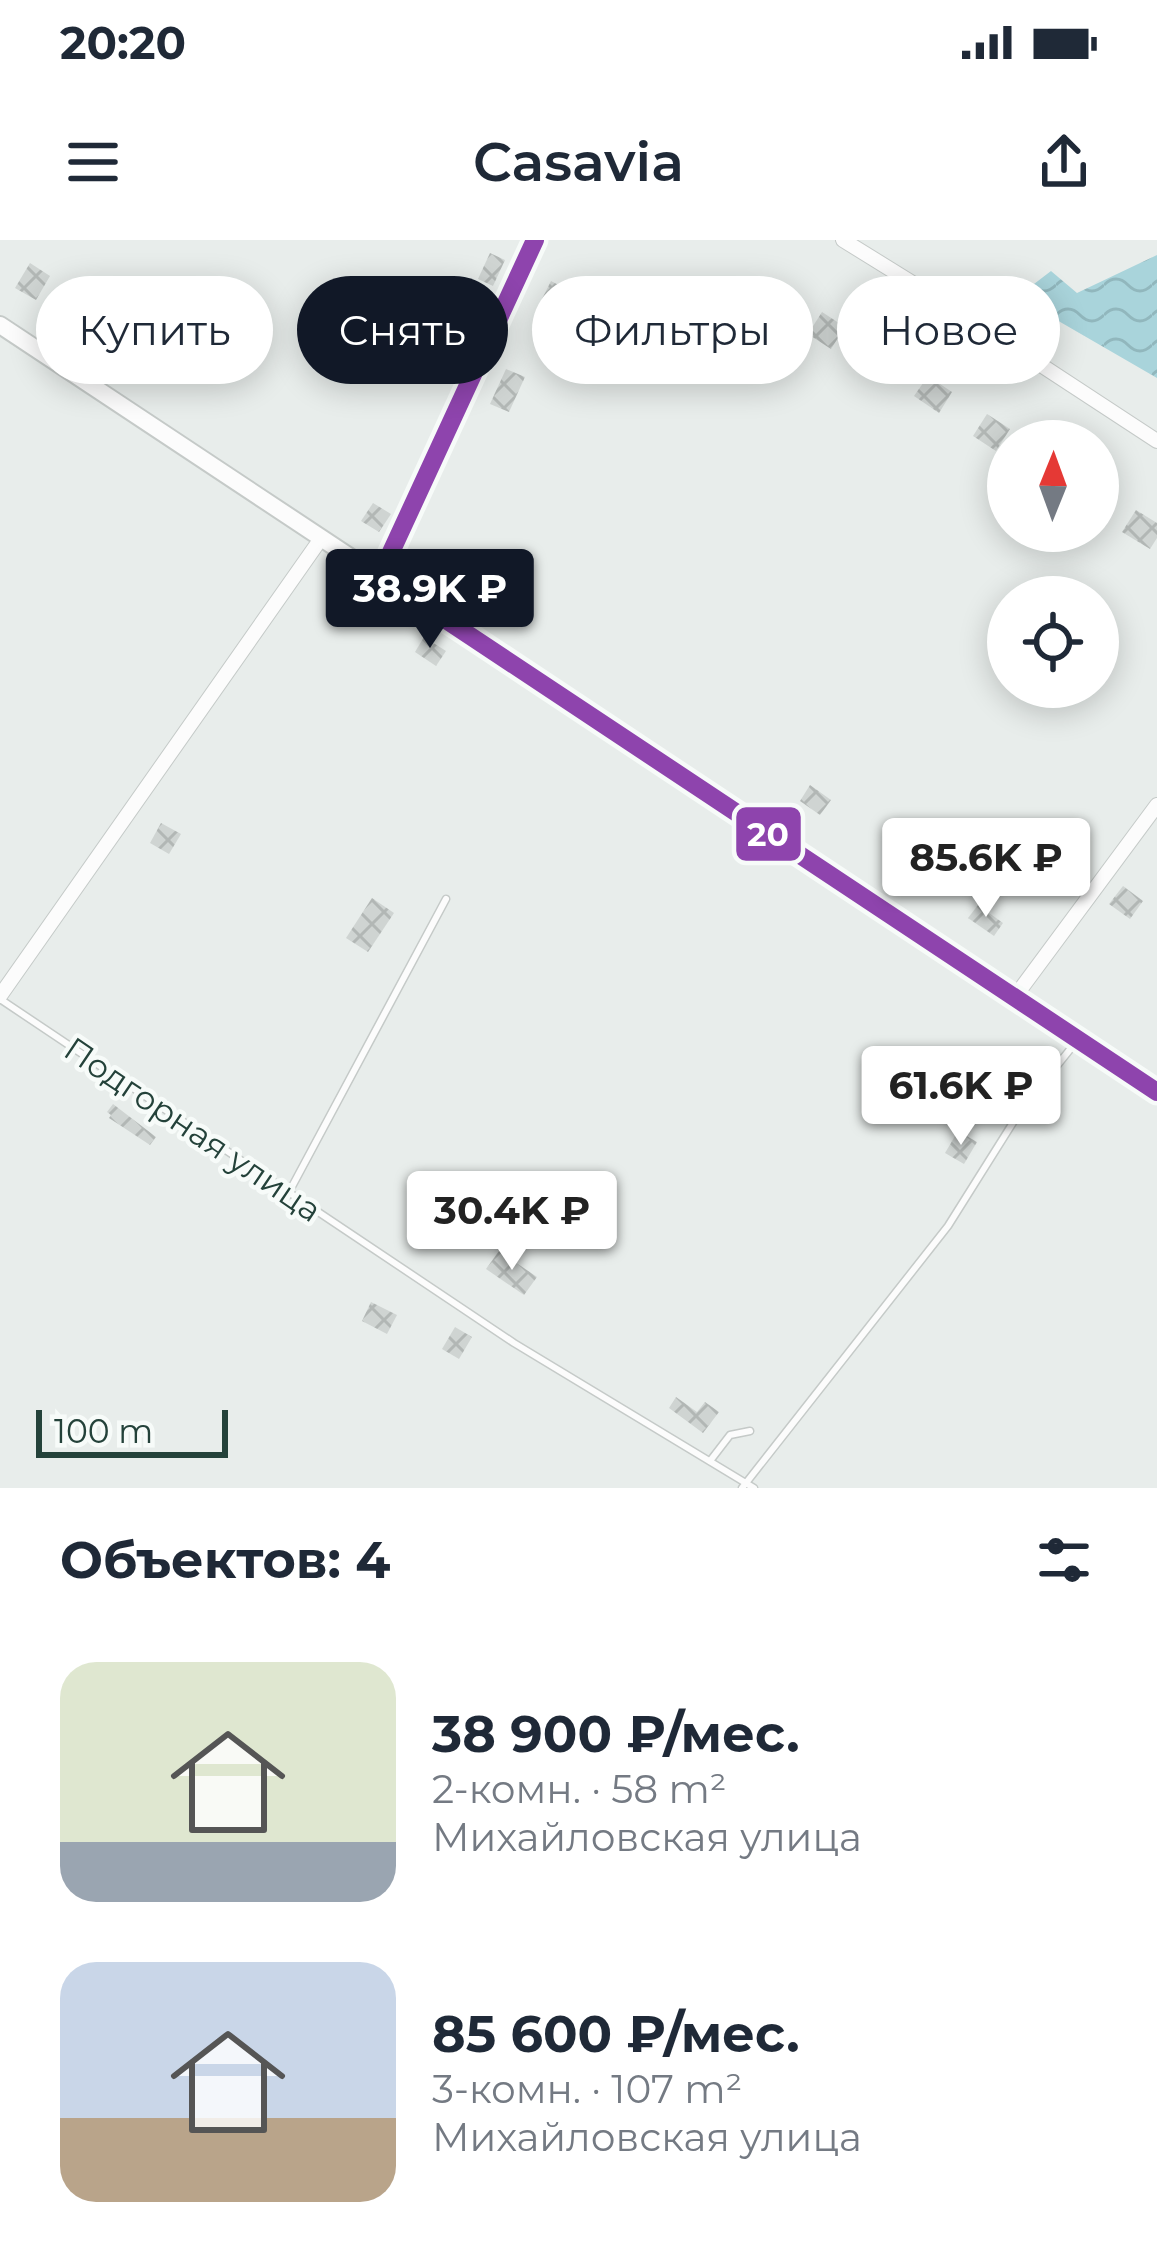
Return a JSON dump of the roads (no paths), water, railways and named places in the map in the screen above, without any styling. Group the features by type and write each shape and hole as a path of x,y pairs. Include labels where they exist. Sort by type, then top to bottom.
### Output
{"street":[{"path":"380,576 535,240"},
{"path":"843,240 1157,441"},
{"path":"0,325 1157,1092"},
{"path":"0,997 320,540"},
{"path":"1014,998 1157,805"}],"lane":[{"path":"288,1194 446,899"},
{"name":"Подгорная улица","path":"0,997 514,1343 747,1486"},
{"path":"747,1486 948,1226 1019,1113 1078,1039"},
{"path":"710,1461 730,1435 750,1431"}],"water":[{"path":"1157,255 1157,378 1060,322 1060,279 1077,293"}]}
